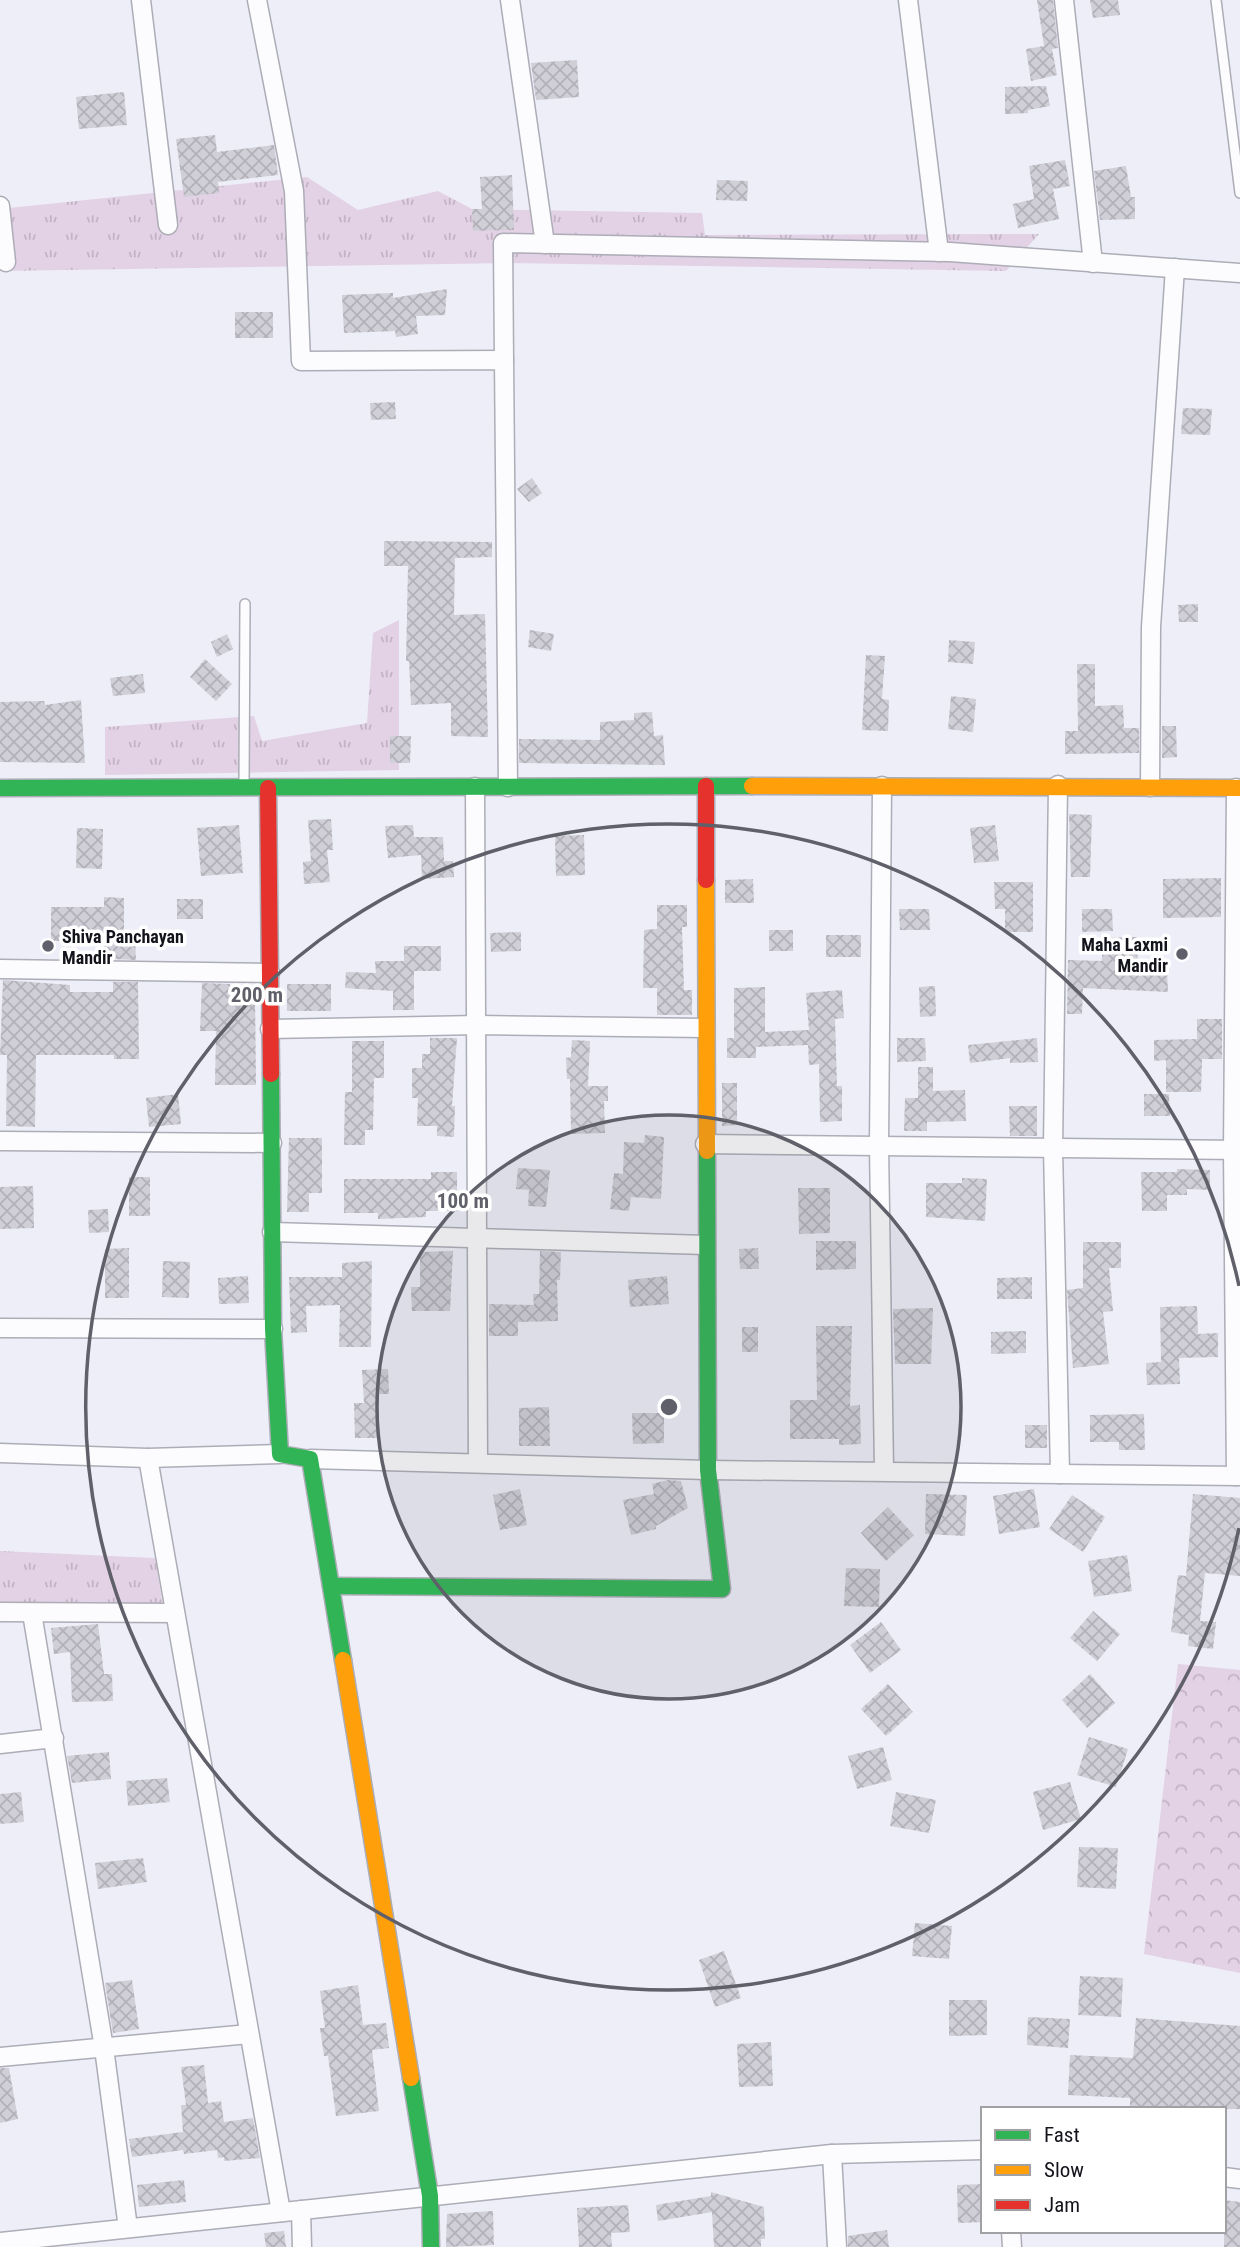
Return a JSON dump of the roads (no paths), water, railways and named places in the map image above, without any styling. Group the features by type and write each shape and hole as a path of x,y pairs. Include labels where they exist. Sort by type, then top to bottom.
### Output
{"street":[{"path":"141,0 168,225"},
{"path":"257,0 294,191 301,360 504,360"},
{"path":"510,0 545,244"},
{"path":"908,0 939,252"},
{"path":"1064,0 1093,262"},
{"path":"0,206 6,262"},
{"path":"508,787 503,243 939,252 1240,273"},
{"path":"1150,787 1151,627 1175,268"},
{"path":"1058,785 1054,1148 1060,1474"},
{"path":"0,788 1058,785 1238,788 1238,1476 708,1470 310,1459 280,1454 148,1458 0,1453"},
{"path":"331,1586 722,1589 708,1470 706,786"},
{"path":"882,786 879,1146 884,1470"},
{"path":"268,788 273,1328 280,1454"},
{"path":"475,788 478,1463"},
{"path":"0,969 270,973"},
{"path":"270,1029 478,1025 705,1028"},
{"path":"0,1141 272,1143"},
{"path":"705,1144 1236,1150"},
{"path":"272,1232 479,1235 706,1244"},
{"path":"0,1328 273,1328"},
{"path":"148,1458 281,2212"},
{"path":"310,1459 430,2196 431,2247"},
{"path":"0,1612 175,1614"},
{"path":"32,1613 104,2048 128,2228"},
{"path":"0,1744 54,1738"},
{"path":"0,2057 250,2035"},
{"path":"0,2242 832,2154 981,2150"},
{"path":"832,2154 836,2247"},
{"path":"301,2210 302,2247"}],"lane":[{"path":"1216,0 1237,149 1240,193"},
{"path":"244,788 245,604"}],"place":[{"name":"Shiva Panchayan Mandir","path":"48,946"},
{"name":"Maha Laxmi Mandir","path":"1182,954"}]}
